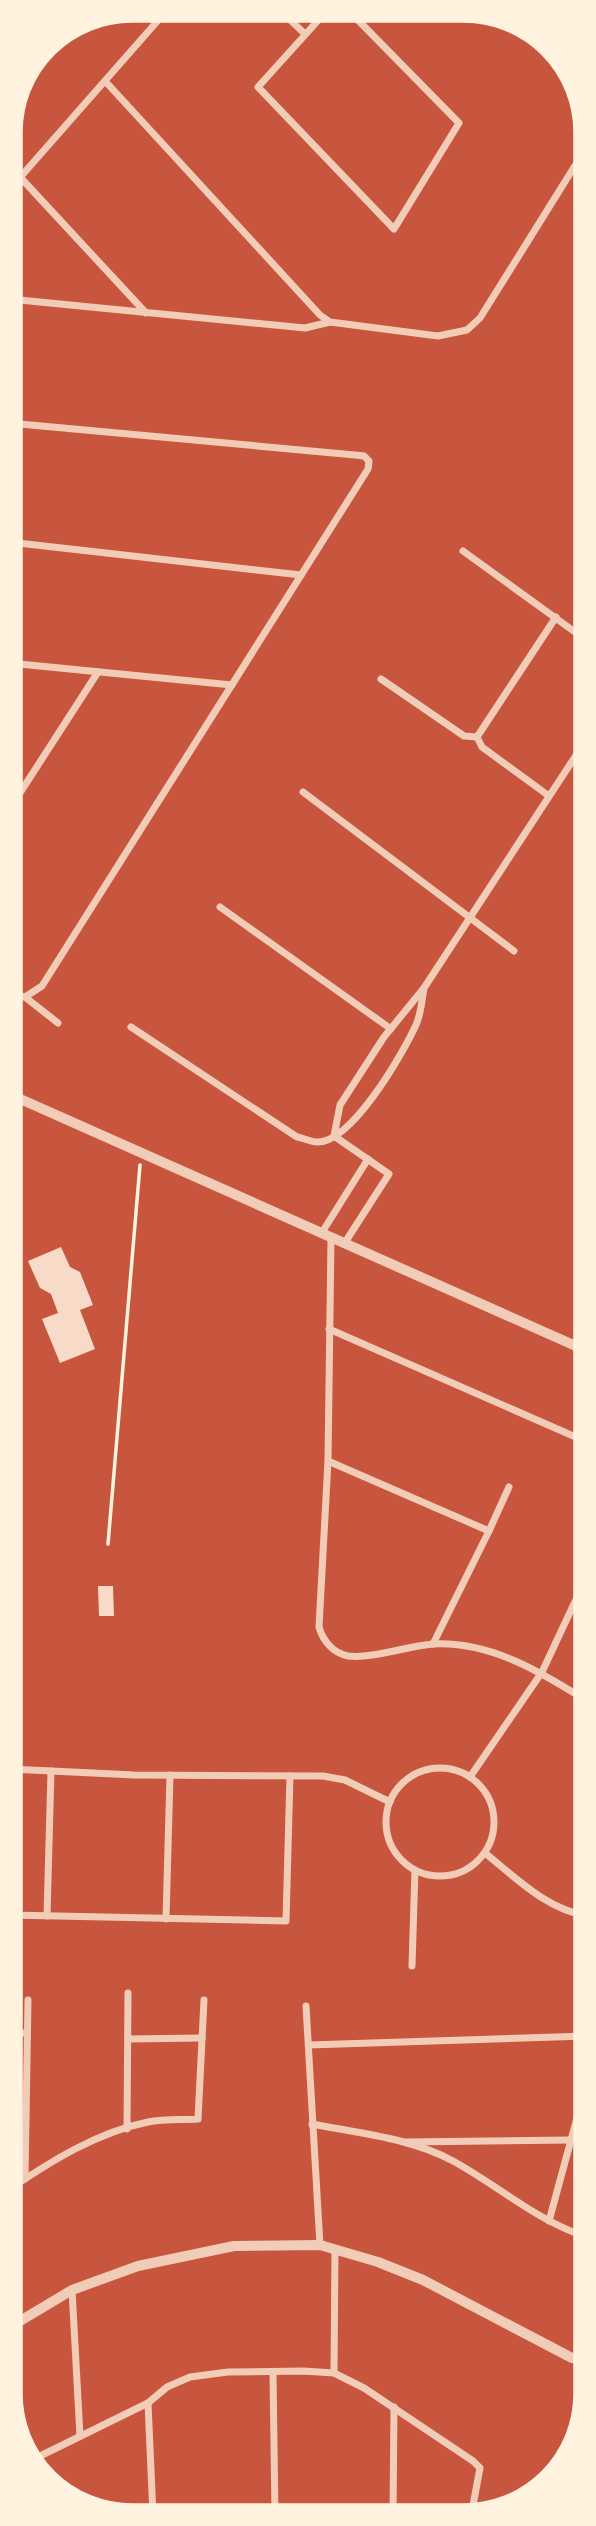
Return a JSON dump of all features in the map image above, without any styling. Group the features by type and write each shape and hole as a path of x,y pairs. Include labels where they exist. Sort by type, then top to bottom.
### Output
{"street":[{"path":"21,176 157,21"},
{"path":"291,21 305,34"},
{"path":"317,21 258,87 394,229 458,123 359,21"},
{"path":"105,81 320,315 330,322"},
{"path":"21,300 305,328 330,322 439,336 467,330 480,318 575,166"},
{"path":"21,178 146,314"},
{"path":"21,424 364,456 369,461 368,469 42,986 25,997"},
{"path":"21,543 301,575"},
{"path":"463,551 575,632"},
{"path":"477,737 556,617"},
{"path":"21,664 232,685"},
{"path":"21,791 98,672"},
{"path":"381,679 464,736 477,737"},
{"path":"477,737 482,747 550,796"},
{"path":"334,1136 340,1105 391,1029 424,988 575,757"},
{"path":"303,792 514,951"},
{"path":"220,907 391,1029"},
{"path":"131,1027 296,1137 319,1143 334,1136 369,1103 416,1023 424,988"},
{"path":"21,996 58,1023"},
{"path":"21,1099 575,1346"},
{"path":"334,1136 389,1174 344,1244"},
{"path":"368,1159 326,1236 329,1329 328,1461 319,1628 332,1648 348,1656 433,1644 464,1645 542,1672 575,1693"},
{"path":"329,1329 575,1437"},
{"path":"328,1461 489,1531"},
{"path":"433,1644 509,1487"},
{"path":"470,1777 542,1672 575,1602"},
{"path":"437,1768 454,1770 470,1777 483,1788 493,1812 493,1838 485,1853 472,1867 455,1875 437,1877 415,1870 403,1862 391,1847 386,1830 390,1802 405,1781 420,1772 437,1768"},
{"path":"21,1770 290,1776 345,1780 390,1802"},
{"path":"47,1916 51,1771"},
{"path":"166,1919 170,1775"},
{"path":"21,1915 286,1921 290,1776"},
{"path":"485,1853 543,1899 575,1914"},
{"path":"412,1966 415,1870"},
{"path":"127,2129 128,1993"},
{"path":"25,2179 28,2000"},
{"path":"21,2182 58,2157 127,2129 148,2122 198,2119 204,2000"},
{"path":"306,2006 320,2245"},
{"path":"21,2033 27,2033"},
{"path":"309,2045 575,2036"},
{"path":"128,2039 202,2038"},
{"path":"549,2221 575,2123"},
{"path":"312,2124 401,2142 450,2159 549,2221 575,2232"},
{"path":"401,2142 570,2140"},
{"path":"21,2321 72,2291 138,2266 205,2250 263,2244 320,2245 423,2280 575,2359"},
{"path":"334,2373 335,2249"},
{"path":"72,2291 80,2436"},
{"path":"40,2456 148,2403 167,2387 190,2377 228,2372 334,2373 394,2407 474,2461 480,2468 473,2504"},
{"path":"273,2373 275,2505"},
{"path":"148,2403 153,2505"},
{"path":"393,2505 394,2407"}],"path":[{"path":"108,1544 141,1152"}],"building":[{"path":"61,1247 70,1267 80,1272 93,1305 80,1310 95,1349 60,1363 42,1319 58,1313 51,1294 40,1288 28,1261"},
{"path":"98,1586 113,1586 114,1616 99,1616"}]}
